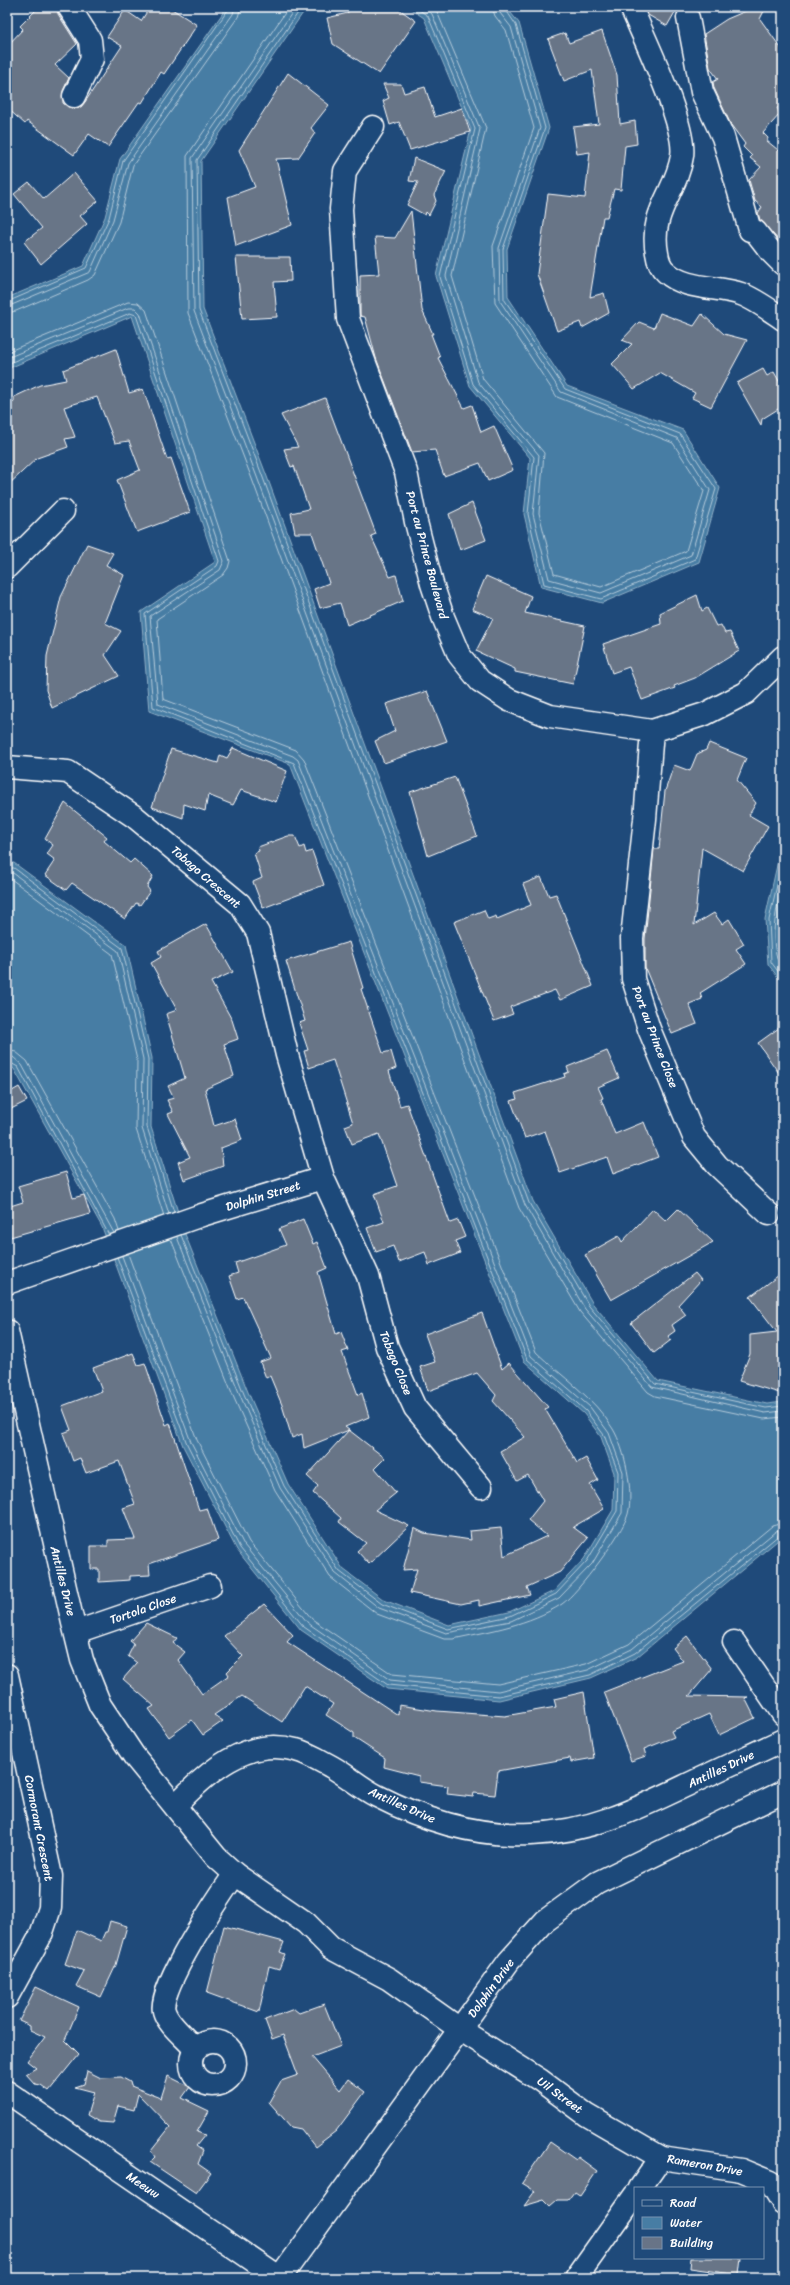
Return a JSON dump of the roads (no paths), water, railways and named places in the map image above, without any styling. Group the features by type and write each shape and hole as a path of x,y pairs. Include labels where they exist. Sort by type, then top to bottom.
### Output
{"street":[{"path":"69,7 90,40 92,60 74,96"},
{"path":"631,7 676,117 683,154 679,172 666,196 658,218 654,240 659,263 666,272 677,279 705,288 741,294 783,319"},
{"path":"688,18 702,92 722,137 750,230 755,231 772,254 783,264"},
{"name":"Port au Prince Boulevard","path":"373,127 345,171 341,210 348,319 406,472 416,522 432,584 442,617 458,655 480,681 509,700 550,716 652,731 706,714 746,693 783,658"},
{"path":"7,567 63,511"},
{"name":"Port au Prince Close","path":"652,731 646,819 632,938 633,979 649,1029 694,1137 717,1165 769,1214"},
{"name":"Tobago Crescent","path":"7,767 68,772 135,817 240,904 258,933 287,1055 323,1178"},
{"name":"Dolphin Street","path":"7,1283 202,1215 323,1178"},
{"name":"Tobago Close","path":"323,1178 368,1276 387,1346 415,1408 481,1487"},
{"name":"Antilles Drive","path":"7,1331 56,1553 82,1660 100,1705 134,1756 216,1857 235,1874 306,1923 331,1948"},
{"name":"Tortola Close","path":"76,1632 210,1586"},
{"path":"734,1642 783,1714"},
{"name":"Cormorant Crescent","path":"7,1676 51,1876 50,1908 41,1935 7,1997"},
{"name":"Antilles Drive","path":"175,1806 196,1783 239,1754 266,1747 296,1750 332,1767 376,1796 426,1818 476,1830 531,1834 586,1827 626,1814 783,1740"},
{"name":"Dolphin Drive","path":"279,2278 461,2030 509,1961 545,1921 597,1883 783,1792"},
{"path":"195,2049 169,2020 164,2010 166,1997 200,1925 235,1874"},
{"name":"Uil Street","path":"331,1948 388,1979 461,2030 540,2080 588,2115 660,2158"},
{"name":"Meeuw","path":"7,2092 279,2278"},
{"path":"641,2187 660,2158"},
{"name":"Rameron Drive","path":"660,2158 741,2170 770,2182 783,2203"},
{"path":"576,2278 634,2196"}],"water":[{"path":"227,7 307,7 201,161 203,309 266,474 533,1201 593,1304 658,1381 767,1404 783,1402 783,1536 637,1657 591,1678 499,1700 387,1689 301,1630 237,1550 183,1446 102,1227 14,1069 7,1063 7,864 14,863 126,945 152,1058 151,1127 185,1234 248,1392 288,1484 343,1569 384,1600 449,1625 509,1612 554,1591 584,1559 613,1510 614,1473 601,1437 584,1414 524,1361 290,764 149,711 141,612 215,562 132,316 7,369 7,298 83,266 105,217 120,159"},
{"path":"408,7 506,7 519,23 549,128 507,249 508,297 567,386 683,430 720,488 699,562 602,603 541,587 524,514 530,458 470,386 436,276 471,129 424,18"},
{"path":"783,853 783,984 768,964 765,919 779,856"}]}
